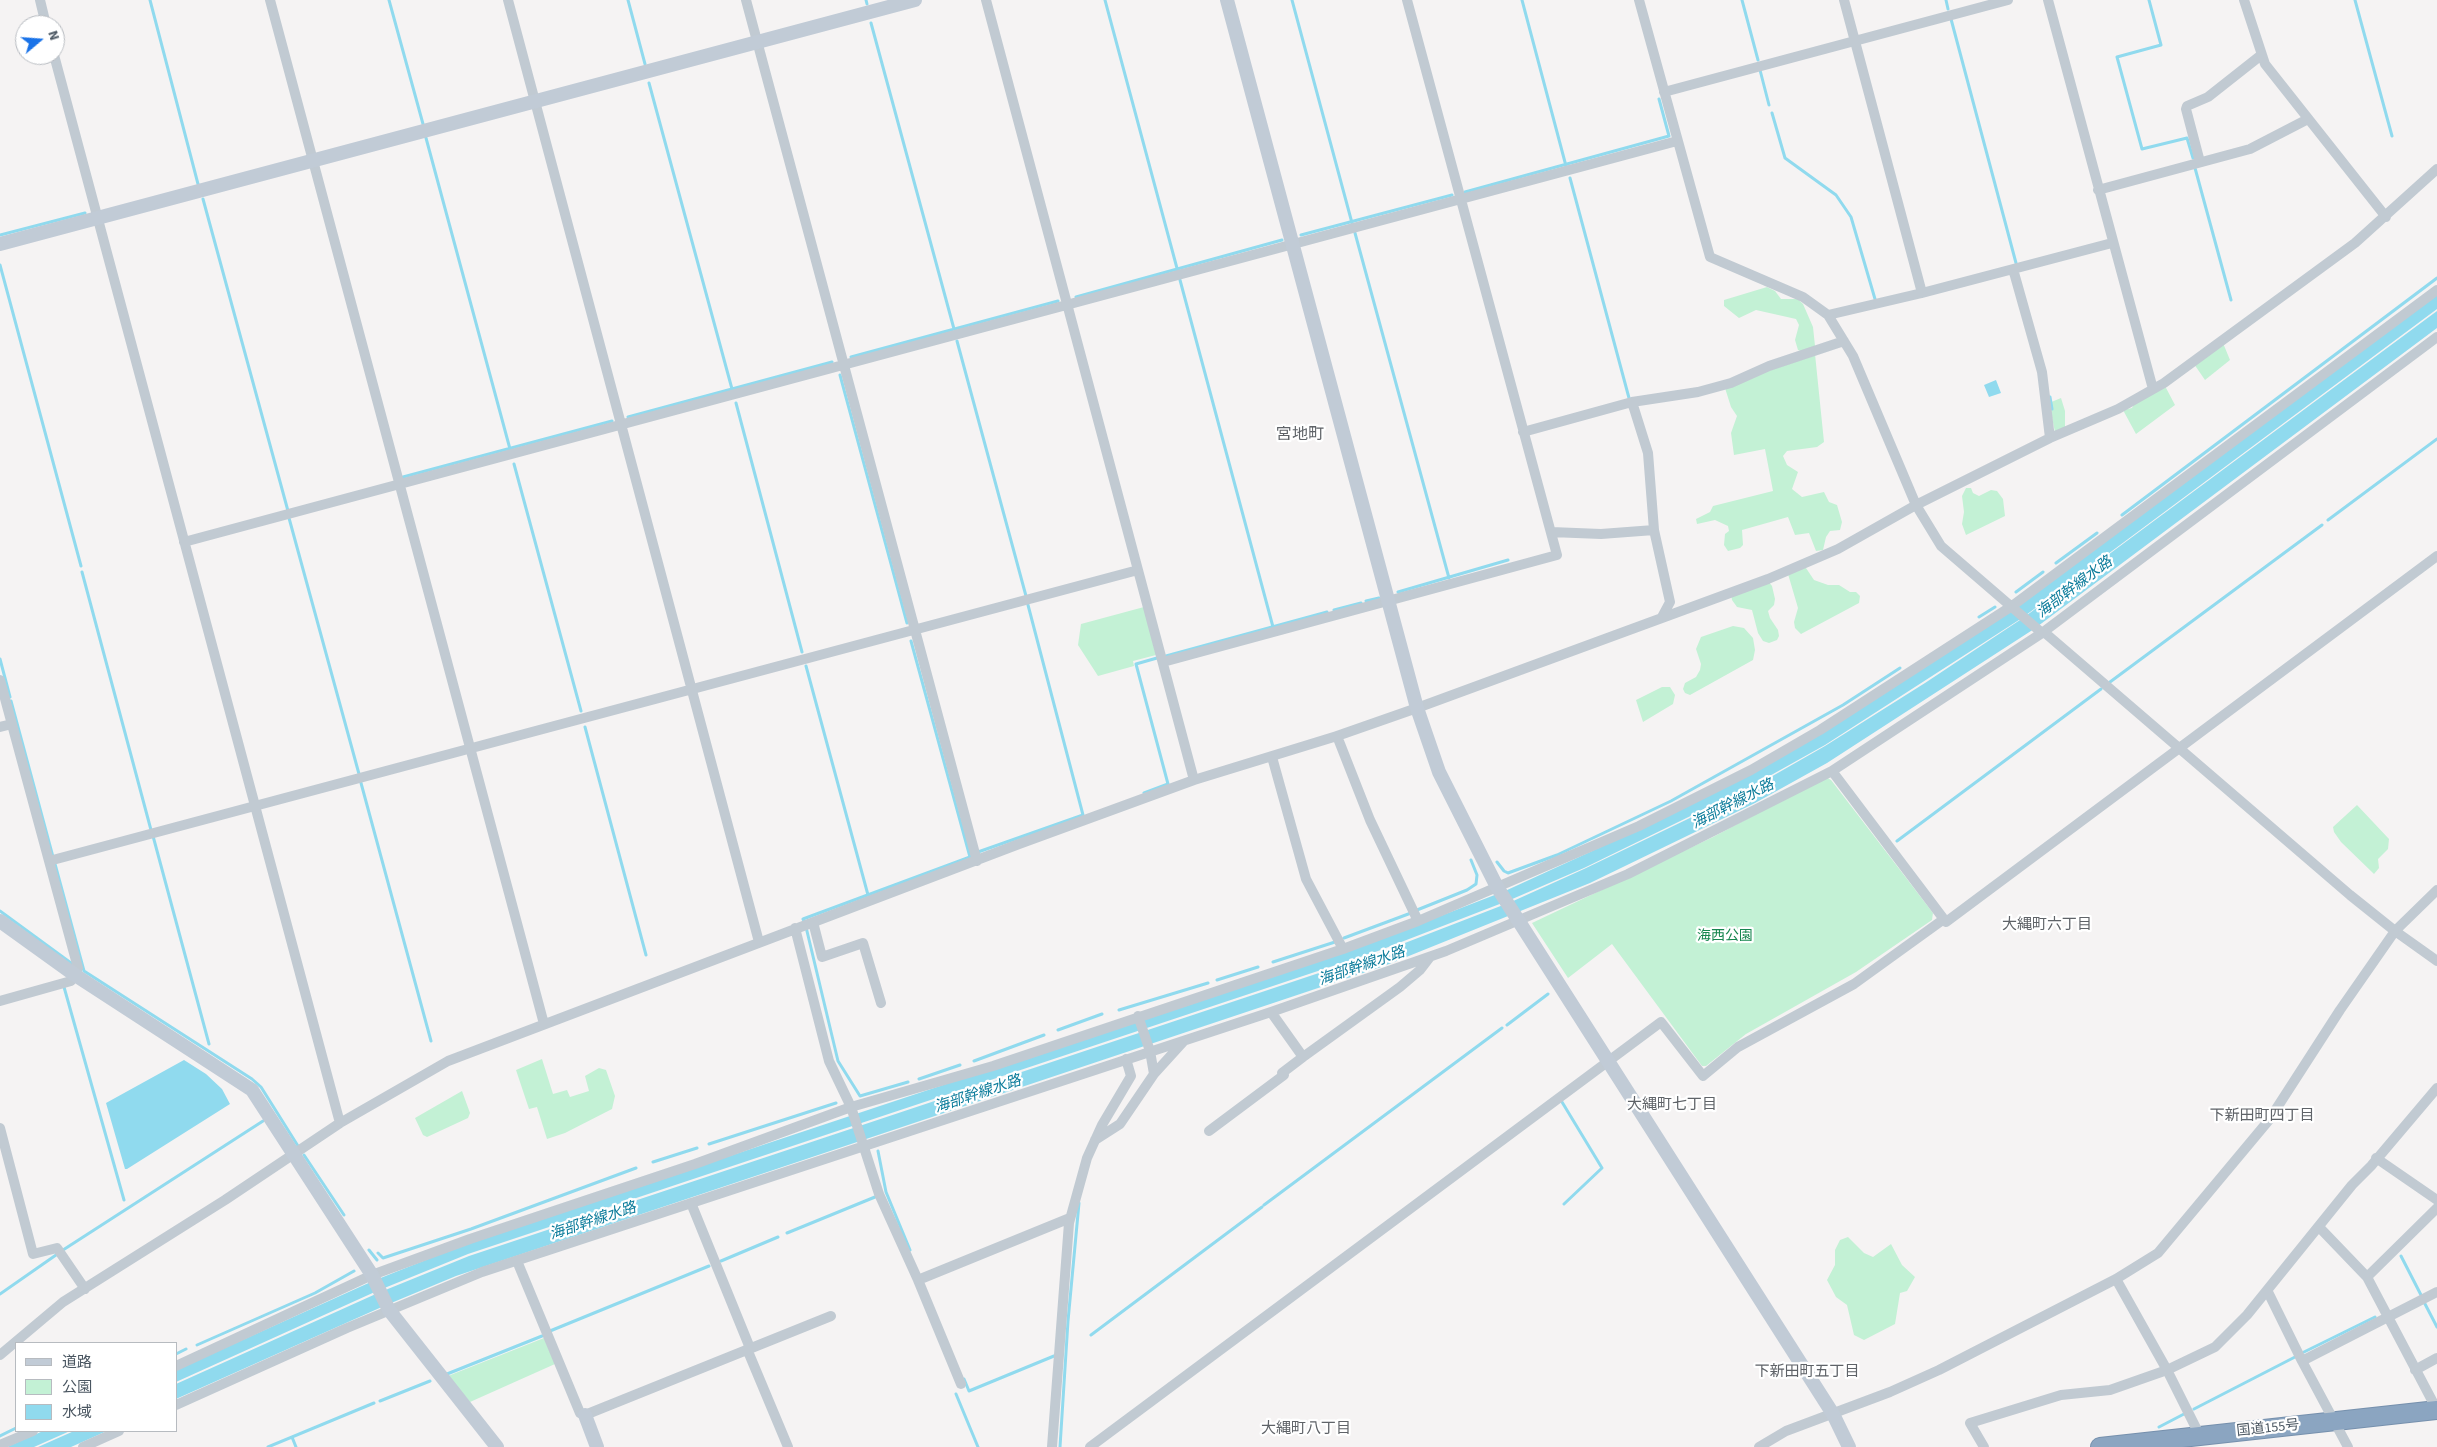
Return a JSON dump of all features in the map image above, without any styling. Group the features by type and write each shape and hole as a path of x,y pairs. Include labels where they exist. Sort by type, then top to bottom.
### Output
{"highway":[{"name":"国道155号","path":"2100,1447 2150,1444 2200,1436 2437,1410"}],"street":[{"path":"40,0 44,15"},
{"path":"270,0 544,1024"},
{"path":"508,0 759,942"},
{"path":"746,0 977,861"},
{"path":"0,244 915,0"},
{"path":"986,0 1194,780"},
{"path":"1227,0 1417,708 1439,772 1498,889 1832,1414 1849,1447"},
{"path":"1163,662 1388,602 1557,554 1407,0"},
{"path":"1639,0 1710,258 1803,297 1828,315 1853,356 1916,505 1941,546 2395,931 2437,961"},
{"path":"1844,0 1922,293"},
{"path":"1664,92 2008,0"},
{"path":"2048,0 2112,243 2153,389"},
{"path":"2244,0 2264,64 2386,217"},
{"path":"2200,162 2186,109 2188,106 2208,97 2260,56"},
{"path":"57,65 340,1123"},
{"path":"2098,190 2250,148 2308,119"},
{"path":"184,542 1677,141"},
{"path":"15,1342 50,1312 85,1288 340,1123 448,1061 795,928 1194,780 1272,757 1417,708 1768,579 1838,549 1916,505 2050,438 2118,409 2153,389 2347,249 2386,217 2437,169"},
{"path":"1828,315 1922,293 2112,243"},
{"path":"2013,269 2042,372 2050,438"},
{"path":"178,1365 373,1277 488,1233 695,1164 851,1107 994,1066 1343,949 1498,889 1639,826 1752,770 1827,726 2013,607 2437,290"},
{"path":"178,1404 387,1308 482,1272 864,1147 1126,1059 1149,1049 1184,1040 1271,1012 1430,957 1628,874 1832,771 2041,631 2437,336"},
{"path":"1523,432 1632,402 1698,392 1731,383 1769,366 1844,341"},
{"path":"1632,402 1648,453 1654,530 1670,602 1662,617"},
{"path":"1551,532 1601,534 1654,530"},
{"path":"1832,771 1946,922 2437,556"},
{"path":"49,861 1138,570"},
{"path":"1670,602 1688,607"},
{"path":"0,680 78,968 71,981 0,1001"},
{"path":"0,727 12,724"},
{"path":"1337,736 1370,820 1418,921"},
{"path":"1272,757 1304,873 1343,949"},
{"path":"1759,1447 1786,1431 1939,1370 2116,1279 2158,1254 2269,1120 2340,1010 2395,931 2437,890"},
{"path":"1090,1447 1661,1022 1703,1076 1738,1047 1854,984 1944,919"},
{"path":"0,921 75,975 246,1085 259,1098 373,1277 387,1308 497,1447"},
{"path":"814,922 822,957 863,943 881,1003"},
{"path":"795,928 829,1062 851,1107 879,1194 918,1280 961,1384"},
{"path":"1209,1131 1284,1075 1282,1073 1303,1056 1400,987 1420,970 1430,957"},
{"path":"1271,1012 1303,1056"},
{"path":"1139,1017 1149,1049 1154,1074"},
{"path":"1094,1140 1120,1124 1154,1074 1184,1040"},
{"path":"1052,1447 1070,1218 1076,1190 1094,1140 1131,1076 1126,1059"},
{"path":"1984,1447 1970,1423 2061,1395 2110,1390 2167,1370 2215,1347 2237,1326 2376,1158 2437,1088"},
{"path":"0,1128 34,1254 57,1248 85,1288"},
{"path":"2376,1158 2437,1200"},
{"path":"691,1203 788,1447"},
{"path":"2367,1277 2437,1208"},
{"path":"918,1280 1070,1218"},
{"path":"2319,1227 2367,1277 2437,1410"},
{"path":"517,1261 580,1413 585,1415 597,1447"},
{"path":"2116,1279 2167,1370 2200,1436"},
{"path":"2267,1290 2348,1447"},
{"path":"2302,1360 2437,1292"},
{"path":"585,1415 831,1316"},
{"path":"0,1355 15,1342"},
{"path":"2415,1370 2437,1358"},
{"path":"0,1445 31,1432"},
{"path":"83,1447 117,1432"}],"green space":[{"path":"1767,287 1775,291 1781,299 1798,299 1803,304 1813,327 1815,346 1801,351 1798,350 1795,340 1799,325 1796,319 1756,310 1739,318 1724,306 1724,300"},
{"path":"2223,343 2230,360 2205,380 2194,364"},
{"path":"1815,354 1824,442 1817,447 1787,451 1783,456 1787,465 1798,472 1792,489 1802,497 1824,492 1829,502 1837,505 1842,522 1840,530 1830,531 1826,537 1823,550 1816,551 1809,533 1795,535 1788,517 1742,530 1743,545 1740,548 1728,551 1724,545 1725,534 1729,531 1728,526 1715,520 1697,524 1696,519 1710,512 1713,506 1773,491 1765,449 1734,455 1731,433 1737,416 1731,407 1725,388 1769,369"},
{"path":"2165,386 2175,405 2136,434 2123,410 2132,408 2134,404"},
{"path":"2061,398 2065,411 2065,429 2055,432 2049,403"},
{"path":"1966,488 1971,488 1973,493 1979,496 1991,490 1997,491 2003,499 2005,516 1966,535 1962,524 1964,512 1962,496"},
{"path":"1806,568 1814,580 1828,585 1839,585 1850,592 1856,592 1860,596 1859,603 1801,634 1795,628 1794,622 1798,608 1788,574"},
{"path":"1768,581 1772,586 1775,599 1774,605 1768,611 1778,630 1779,636 1777,640 1769,643 1763,641 1758,633 1752,610 1737,607 1732,600 1731,594"},
{"path":"1144,607 1156,655 1133,661 1134,666 1098,676 1078,645 1081,624"},
{"path":"1733,626 1744,628 1753,638 1755,650 1753,660 1690,695 1685,693 1683,689 1685,683 1696,677 1700,670 1701,664 1696,649 1701,637"},
{"path":"1662,687 1670,687 1675,695 1673,704 1643,722 1636,700"},
{"name":"海西公園","path":"1826,777 1831,780 1933,913 1932,920 1856,972 1746,1034 1706,1066 1702,1066 1612,944 1568,978 1532,923 1713,837"},
{"path":"2357,805 2389,839 2388,849 2378,859 2379,868 2374,874 2341,842 2334,832 2333,827"},
{"path":"542,1059 553,1094 567,1090 570,1097 589,1091 585,1076 599,1068 606,1070 615,1096 612,1109 565,1133 547,1139 537,1107 529,1109 516,1070"},
{"path":"462,1091 470,1113 468,1118 427,1137 423,1135 415,1118"},
{"path":"1848,1237 1864,1253 1873,1257 1891,1244 1902,1265 1915,1277 1907,1291 1900,1293 1895,1324 1864,1340 1854,1335 1847,1305 1836,1297 1827,1280 1835,1265 1835,1250 1840,1240"},
{"path":"544,1338 555,1364 470,1402 448,1376"}],"water":[{"path":"2437,294 2437,309 2022,618 1825,745 1748,788 1584,868 1510,900 1378,951 468,1254 377,1291 178,1381 178,1369 373,1281 471,1242 1373,942 1505,891 1627,835 1748,775 2013,610"},
{"name":"海部幹線水路","path":"2437,311 2437,328 2034,629 1827,763 1755,803 1590,883 1384,966 456,1276 178,1398 178,1383 378,1293 469,1256 1379,953 1511,902 1748,790 1825,746 2023,618"},
{"path":"1996,380 2001,393 1989,397 1984,385"},
{"path":"184,1060 206,1074 222,1089 230,1104 125,1169 106,1103"},
{"path":"41,1432 68,1432 34,1447 7,1447"},
{"path":"72,1432 105,1432 71,1447 38,1447"}],"waterway":[{"path":"150,0 198,184"},
{"path":"389,0 423,124"},
{"path":"628,0 645,64"},
{"path":"866,0 867,4"},
{"path":"1105,0 1178,272"},
{"path":"1292,0 1352,223"},
{"path":"1522,0 1566,166"},
{"path":"1742,0 1758,60"},
{"path":"1946,0 1948,9"},
{"path":"2149,0 2161,45 2117,57 2142,149 2187,138 2193,158"},
{"path":"2355,0 2392,136"},
{"path":"1951,19 2016,263"},
{"path":"871,23 954,329"},
{"path":"1760,70 1769,105"},
{"path":"649,83 732,389"},
{"path":"1465,192 1669,136 1659,99"},
{"path":"1772,113 1785,158 1836,195 1851,217 1875,299"},
{"path":"426,138 510,449"},
{"path":"2195,168 2231,300"},
{"path":"1570,178 1629,398"},
{"path":"1301,235 1452,195"},
{"path":"203,199 288,511"},
{"path":"0,235 85,213"},
{"path":"1355,233 1449,578"},
{"path":"1076,297 1282,240"},
{"path":"0,265 81,566"},
{"path":"2122,515 2437,278"},
{"path":"1180,280 1273,627"},
{"path":"851,357 1058,301"},
{"path":"957,341 1026,596"},
{"path":"628,417 832,362"},
{"path":"840,375 907,623"},
{"path":"2050,397 2052,409"},
{"path":"736,403 802,652"},
{"path":"403,477 612,421"},
{"path":"2328,520 2437,439"},
{"path":"514,464 581,711"},
{"path":"289,518 359,774"},
{"path":"2110,682 2322,525"},
{"path":"2056,563 2097,533"},
{"path":"1398,592 1508,560"},
{"path":"82,572 151,830"},
{"path":"2016,592 2043,572"},
{"path":"1366,601 1379,598"},
{"path":"1334,610 1361,603"},
{"path":"978,852 1083,815 1028,605"},
{"path":"1979,617 1995,607"},
{"path":"1166,656 1327,612"},
{"path":"804,921 803,919 970,857 911,641"},
{"path":"1144,793 1168,784 1136,664 1157,658"},
{"path":"0,659 10,697"},
{"path":"806,666 868,895"},
{"path":"1497,862 1508,873 1557,855 1671,801 1843,705 1900,668"},
{"path":"1897,841 2101,689"},
{"path":"11,701 53,857"},
{"path":"585,727 646,955"},
{"path":"361,783 431,1041"},
{"path":"153,836 209,1044"},
{"path":"1417,910 1467,890 1476,884 1477,875 1471,860"},
{"path":"55,864 84,971 252,1079 261,1087 298,1146"},
{"path":"0,911 71,963"},
{"path":"1344,938 1411,913"},
{"path":"806,927 838,1061 860,1096 908,1082"},
{"path":"1273,962 1335,942"},
{"path":"1217,980 1258,967"},
{"path":"1119,1010 1208,983"},
{"path":"64,987 124,1200"},
{"path":"1507,1025 1548,994"},
{"path":"1058,1030 1102,1014"},
{"path":"1264,1205 1502,1028"},
{"path":"974,1061 1044,1035"},
{"path":"919,1079 960,1065"},
{"path":"1562,1102 1602,1168 1564,1204"},
{"path":"709,1144 836,1103"},
{"path":"63,1250 263,1121"},
{"path":"653,1162 697,1148"},
{"path":"878,1151 886,1192 910,1250"},
{"path":"304,1155 344,1215"},
{"path":"378,1253 383,1258 471,1229 636,1168"},
{"path":"787,1233 875,1197"},
{"path":"1060,1447 1068,1321 1079,1203"},
{"path":"1091,1335 1262,1207"},
{"path":"721,1261 778,1237"},
{"path":"369,1250 377,1260"},
{"path":"0,1294 56,1255"},
{"path":"2401,1256 2421,1295"},
{"path":"550,1331 709,1266"},
{"path":"197,1345 315,1293 354,1271"},
{"path":"2424,1302 2437,1327"},
{"path":"2304,1352 2375,1317"},
{"path":"447,1374 542,1336"},
{"path":"178,1353 186,1349"},
{"path":"964,1379 969,1391 1054,1356"},
{"path":"2194,1409 2295,1357"},
{"path":"380,1401 430,1381"},
{"path":"956,1394 978,1447"},
{"path":"268,1447 374,1403"},
{"path":"2159,1427 2184,1414"},
{"path":"0,1436 15,1428"},
{"path":"292,1437 296,1447"}],"district":[{"name":"宮地町","path":"1300,435"},
{"name":"大縄町六丁目","path":"2047,926"},
{"name":"大縄町七丁目","path":"1672,1106"},
{"name":"下新田町四丁目","path":"2262,1117"},
{"name":"下新田町五丁目","path":"1807,1373"},
{"name":"大縄町八丁目","path":"1306,1430"}]}
